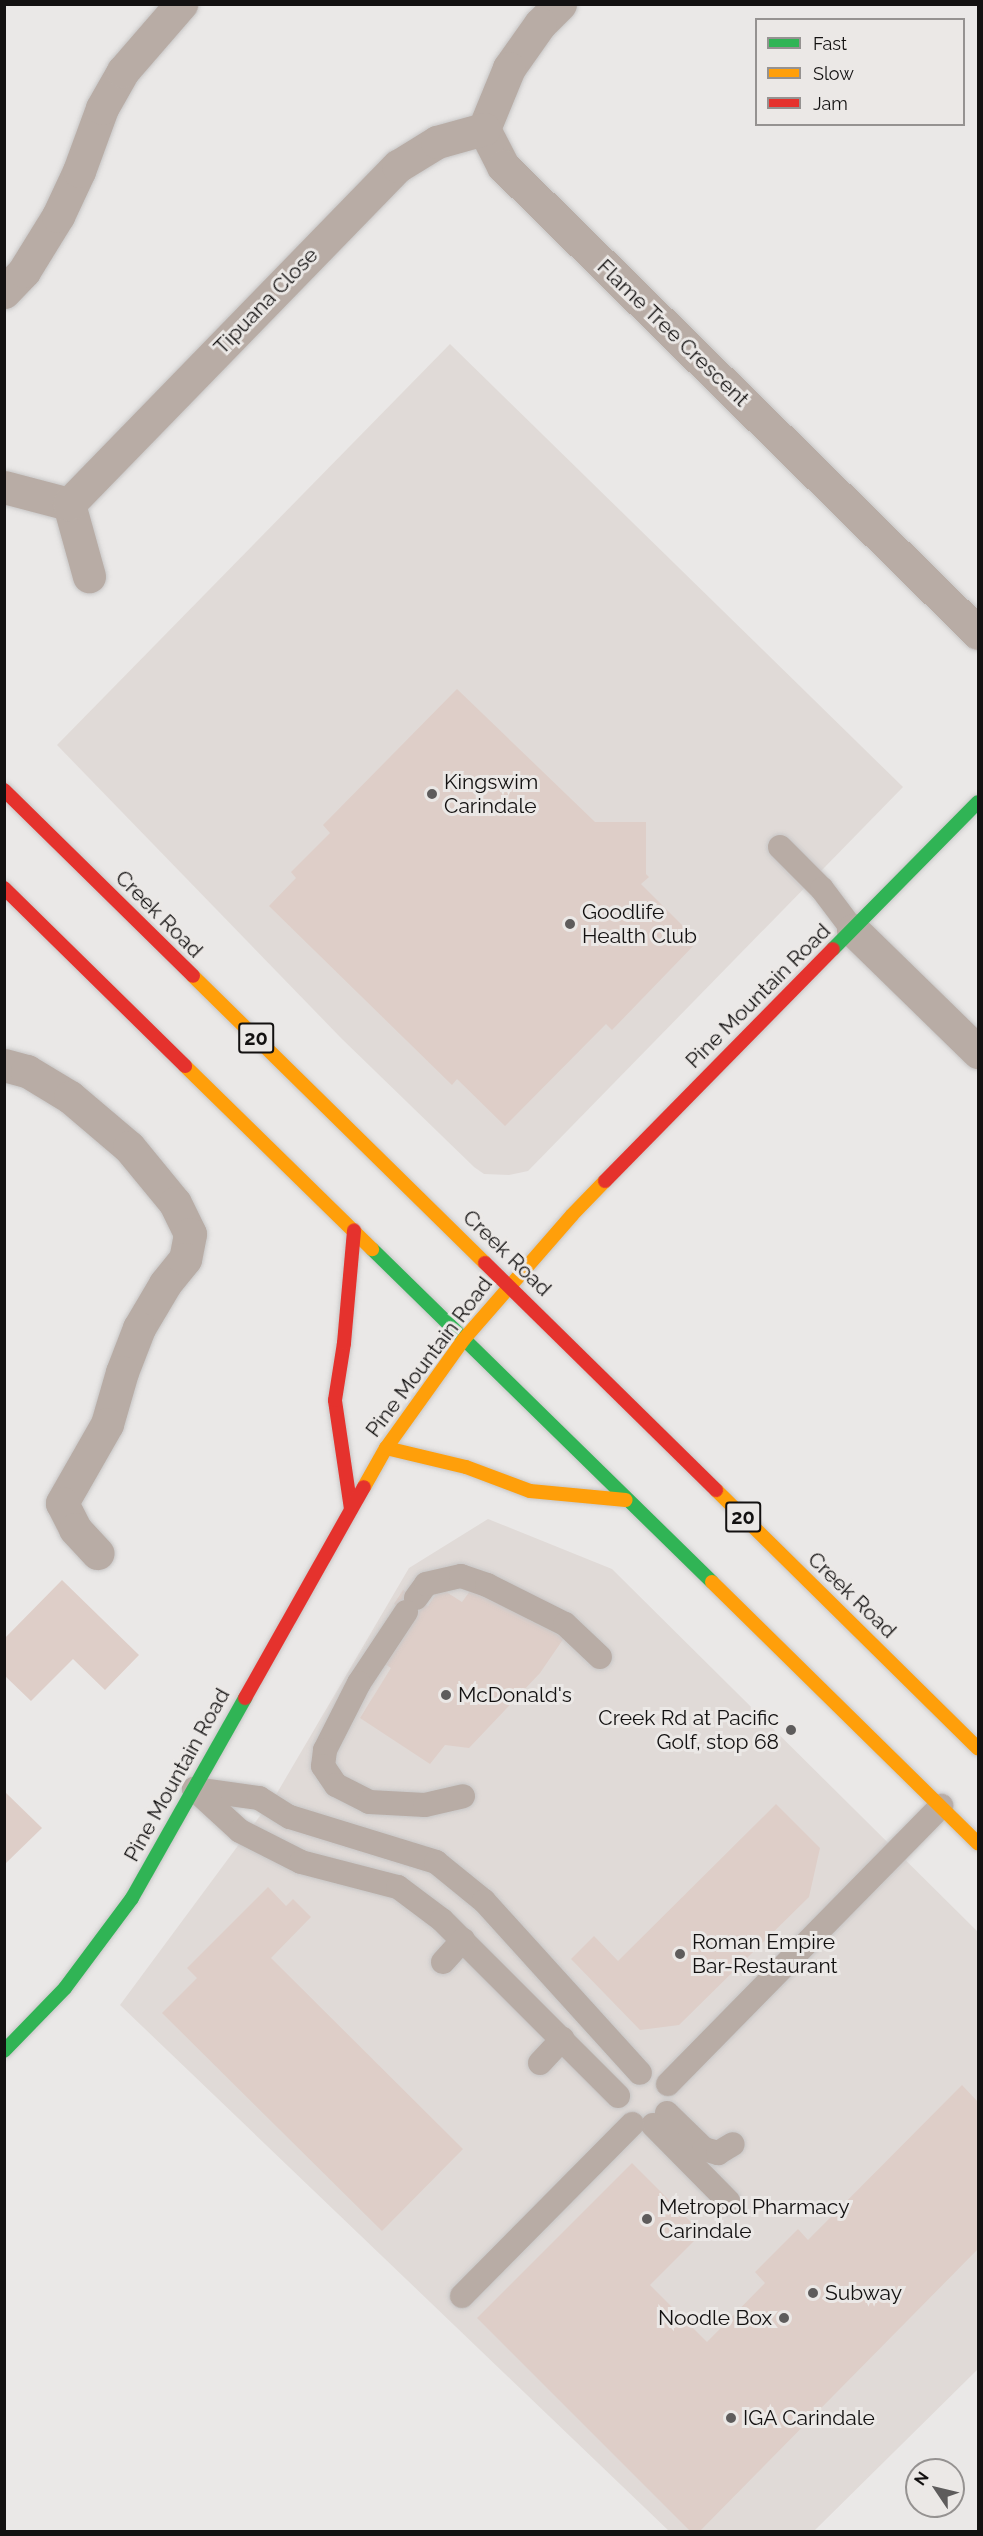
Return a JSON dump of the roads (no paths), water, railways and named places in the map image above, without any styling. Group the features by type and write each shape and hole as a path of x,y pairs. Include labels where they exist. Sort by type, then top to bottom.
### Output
{"main road":[{"name":"Creek Road","path":"4,790 978,1748"},
{"name":"Pine Mountain Road","path":"4,2051 65,1988 132,1898 386,1448 464,1339 572,1215 978,802"},
{"path":"4,888 978,1843"},
{"path":"351,1509 335,1400 344,1343 354,1230"},
{"path":"386,1448 466,1467 530,1491 626,1500"}],"street":[{"path":"4,292 24,271 58,216 79,171 102,108 123,71 181,4"},
{"path":"484,129 509,68 540,24 560,4"},
{"name":"Tipuana Close","path":"69,504 398,166 437,142 484,129"},
{"name":"Flame Tree Crescent","path":"484,129 503,166 978,633"},
{"path":"4,487 69,504 89,576"},
{"path":"853,930 978,1052"},
{"path":"4,1065 27,1071 70,1097 129,1147 175,1203 190,1234 185,1259 165,1284 139,1328 122,1372 107,1424 62,1503 75,1529 97,1553"}],"lane":[{"path":"780,847 822,889 853,930"},
{"path":"463,1796 425,1805 369,1802 336,1785 322,1766 325,1750 359,1683 426,1584 461,1576 488,1585 565,1624 600,1658"},
{"path":"194,1789 240,1831 301,1862 398,1887 442,1920 618,2096"},
{"path":"194,1789 259,1798 290,1817 436,1862 484,1901 640,2073"},
{"path":"668,2085 941,1806"},
{"path":"443,1962 463,1940"},
{"path":"540,2063 562,2039"},
{"path":"651,2121 718,2154 733,2144"},
{"path":"651,2121 728,2201"},
{"path":"462,2296 651,2121"}],"place":[{"name":"Kingswim Carindale","path":"432,794"},
{"name":"Goodlife Health Club","path":"570,924"},
{"name":"McDonald's","path":"446,1695"},
{"name":"Creek Rd at Pacific Golf, stop 68","path":"791,1730"},
{"name":"Roman Empire Bar-Restaurant","path":"680,1954"},
{"name":"Metropol Pharmacy Carindale","path":"647,2219"},
{"name":"Subway","path":"813,2293"},
{"name":"Noodle Box","path":"784,2318"},
{"name":"IGA Carindale","path":"731,2418"}]}
